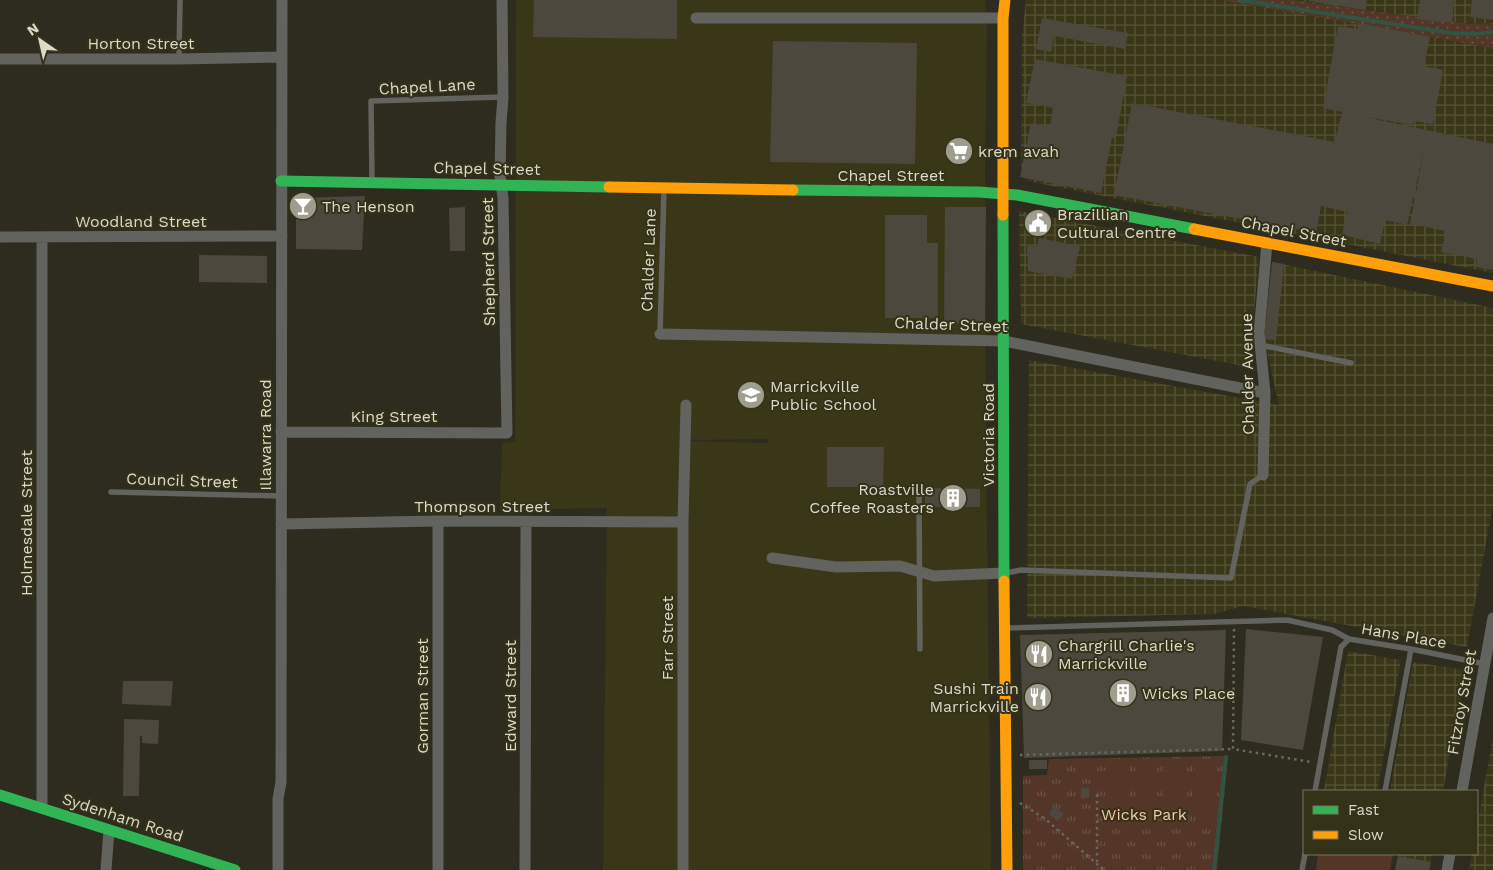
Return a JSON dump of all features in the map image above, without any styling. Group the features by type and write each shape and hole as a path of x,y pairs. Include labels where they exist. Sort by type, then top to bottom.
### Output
{"street":[{"name":"Illawarra Road","path":"278,870 278,799 281,772 282,0"},
{"name":"Shepherd Street","path":"502,0 503,97 500,176 503,198 507,433"},
{"name":"Victoria Road","path":"1005,0 1003,18 1004,628 1007,870"},
{"path":"696,18 1003,18"},
{"name":"Horton Street","path":"0,59 282,57"},
{"name":"Chapel Street","path":"281,181 664,187 732,190 979,192 1004,194 1024,196 1493,286"},
{"name":"Woodland Street","path":"0,237 282,236"},
{"name":"Holmesdale Street","path":"42,237 42,808"},
{"name":"Chalder Avenue","path":"1263,475 1265,393 1260,333 1268,243"},
{"name":"Chalder Street","path":"660,334 1004,340 1265,393"},
{"name":"Farr Street","path":"683,870 683,522 686,406"},
{"name":"King Street","path":"281,432 507,433"},
{"name":"Thompson Street","path":"282,524 438,521 683,522"},
{"name":"Gorman Street","path":"438,521 438,870"},
{"name":"Edward Street","path":"526,522 526,870"},
{"path":"772,558 836,567 900,566 934,576 1004,574"},
{"name":"Fitzroy Street","path":"1462,790 1493,618"},
{"name":"Sydenham Road","path":"0,795 109,830 196,861 235,870"},
{"path":"106,870 109,830"},
{"path":"1447,870 1450,855"}],"lane":[{"path":"179,59 180,0"},
{"name":"Chapel Lane","path":"372,182 371,101 503,97"},
{"name":"Chalder Lane","path":"660,334 664,187"},
{"path":"1260,345 1351,363"},
{"path":"1004,574 1021,570 1231,578 1250,484 1263,475"},
{"path":"918,490 920,649"},
{"name":"Council Street","path":"111,492 281,496"},
{"name":"Hans Place","path":"1004,628 1287,620 1332,630 1348,639 1485,664"},
{"path":"1315,790 1341,646 1348,639"},
{"path":"1385,790 1410,649"},
{"path":"1302,870 1305,855"}],"path":[{"path":"1233,749 1234,622"},
{"path":"1020,755 1233,749 1320,764"},
{"path":"1097,794 1097,863"},
{"path":"1020,803 1044,818 1104,870"}],"shaded area":[{"path":"516,0 985,0 987,29 985,172 986,449 991,870 603,870 607,508 500,510 502,443 515,442","holes":["768,439 769,443 688,441 688,440"]},
{"path":"1026,0 1221,0 1493,48 1493,273 1027,181 1021,172 1022,36"},
{"path":"1291,0 1493,0 1493,23 1467,24"},
{"path":"1019,211 1259,257 1249,367 1021,324"},
{"path":"1272,262 1493,308 1493,505 1467,647 1243,606 1215,614 1027,618 1029,360 1279,405 1264,339"},
{"path":"1348,651 1401,660 1377,790 1324,790"},
{"path":"1413,662 1465,670 1443,790 1390,790"},
{"path":"1493,737 1493,870 1469,870 1472,855 1478,855 1478,821"},
{"path":"1398,855 1432,855 1431,862"}],"green space":[{"path":"1221,0 1291,0 1467,24 1493,23 1493,48"},
{"name":"Wicks Park","path":"1228,756 1217,870 1023,870 1023,776 1047,775 1049,759"},
{"path":"1109,768 1130,768 1130,815 1109,815"},
{"path":"1136,768 1157,768 1157,815 1136,815"},
{"path":"1164,768 1185,768 1185,815 1164,815"},
{"path":"1213,768 1213,816 1192,816 1192,769"},
{"path":"1318,855 1393,855 1390,870 1316,870"}],"building":[{"path":"534,0 677,0 677,39 533,37"},
{"path":"1309,0 1367,0 1365,10"},
{"path":"1420,0 1454,0 1452,23 1417,19"},
{"path":"1472,0 1493,0 1493,20 1470,17"},
{"path":"1042,18 1128,33 1125,49 1054,36 1051,52 1036,49"},
{"path":"1359,23 1430,37 1424,66 1443,70 1433,124 1414,121 1413,125 1360,116 1493,144 1493,270 1476,267 1477,259 1441,252 1446,231 1410,224 1424,150 1407,225 1385,220 1380,244 1342,235 1347,212 1321,206 1316,233 1114,195 1132,103 1335,142 1342,112 1323,108 1338,26 1357,29"},
{"path":"773,41 917,43 915,164 770,162"},
{"path":"1035,59 1127,76 1116,138 1112,138 1101,193 1020,177 1031,123 1050,126 1053,108 1026,103"},
{"path":"365,196 362,250 296,249 296,201 299,198"},
{"path":"465,207 465,251 450,251 449,208"},
{"path":"945,207 986,207 985,324 944,323"},
{"path":"885,215 927,215 927,243 938,243 938,318 885,318"},
{"path":"1039,238 1080,246 1072,279 1028,271 1027,245 1037,247"},
{"path":"199,255 267,256 267,283 199,282"},
{"path":"1272,262 1284,264 1276,340 1264,339"},
{"path":"827,447 884,447 883,487 827,487"},
{"name":"Roastville Coffee Roasters","path":"925,488 980,489 980,507 925,507"},
{"path":"1246,629 1323,637 1303,750 1241,740"},
{"name":"Wicks Place","path":"1226,630 1222,751 1024,758 1020,635"},
{"path":"123,681 173,681 171,706 122,704"},
{"path":"124,719 159,720 158,744 142,743 142,736 140,736 139,796 123,796"},
{"path":"1029,760 1047,760 1047,769 1029,769"},
{"path":"1081,788 1089,788 1089,798 1081,798"},
{"path":"1054,806 1064,814 1058,821 1049,814"},
{"path":"1398,856 1431,862 1429,870 1395,870"}],"waterway":[{"path":"1239,0 1451,33 1475,34 1493,32"},
{"path":"1214,870 1226,757"}],"traffic: fast":[{"path":"281,181 609,187"},
{"path":"793,190 979,192 1017,195 1194,229"},
{"path":"1003,215 1004,581"},
{"path":"0,795 235,870"}],"traffic: slow":[{"path":"1003,215 1003,18 1005,0"},
{"path":"609,187 793,190"},
{"path":"1194,229 1493,286"},
{"path":"1004,581 1007,870"}],"place":[{"name":"krem avah","path":"959,151"},
{"name":"The Henson","path":"303,206"},
{"name":"Brazillian Cultural Centre","path":"1038,223"},
{"name":"Marrickville Public School","path":"751,395"},
{"name":"Roastville Coffee Roasters","path":"953,498"},
{"name":"Chargrill Charlie's Marrickville","path":"1039,654"},
{"name":"Wicks Place","path":"1123,693"},
{"name":"Sushi Train Marrickville","path":"1038,697"}]}
